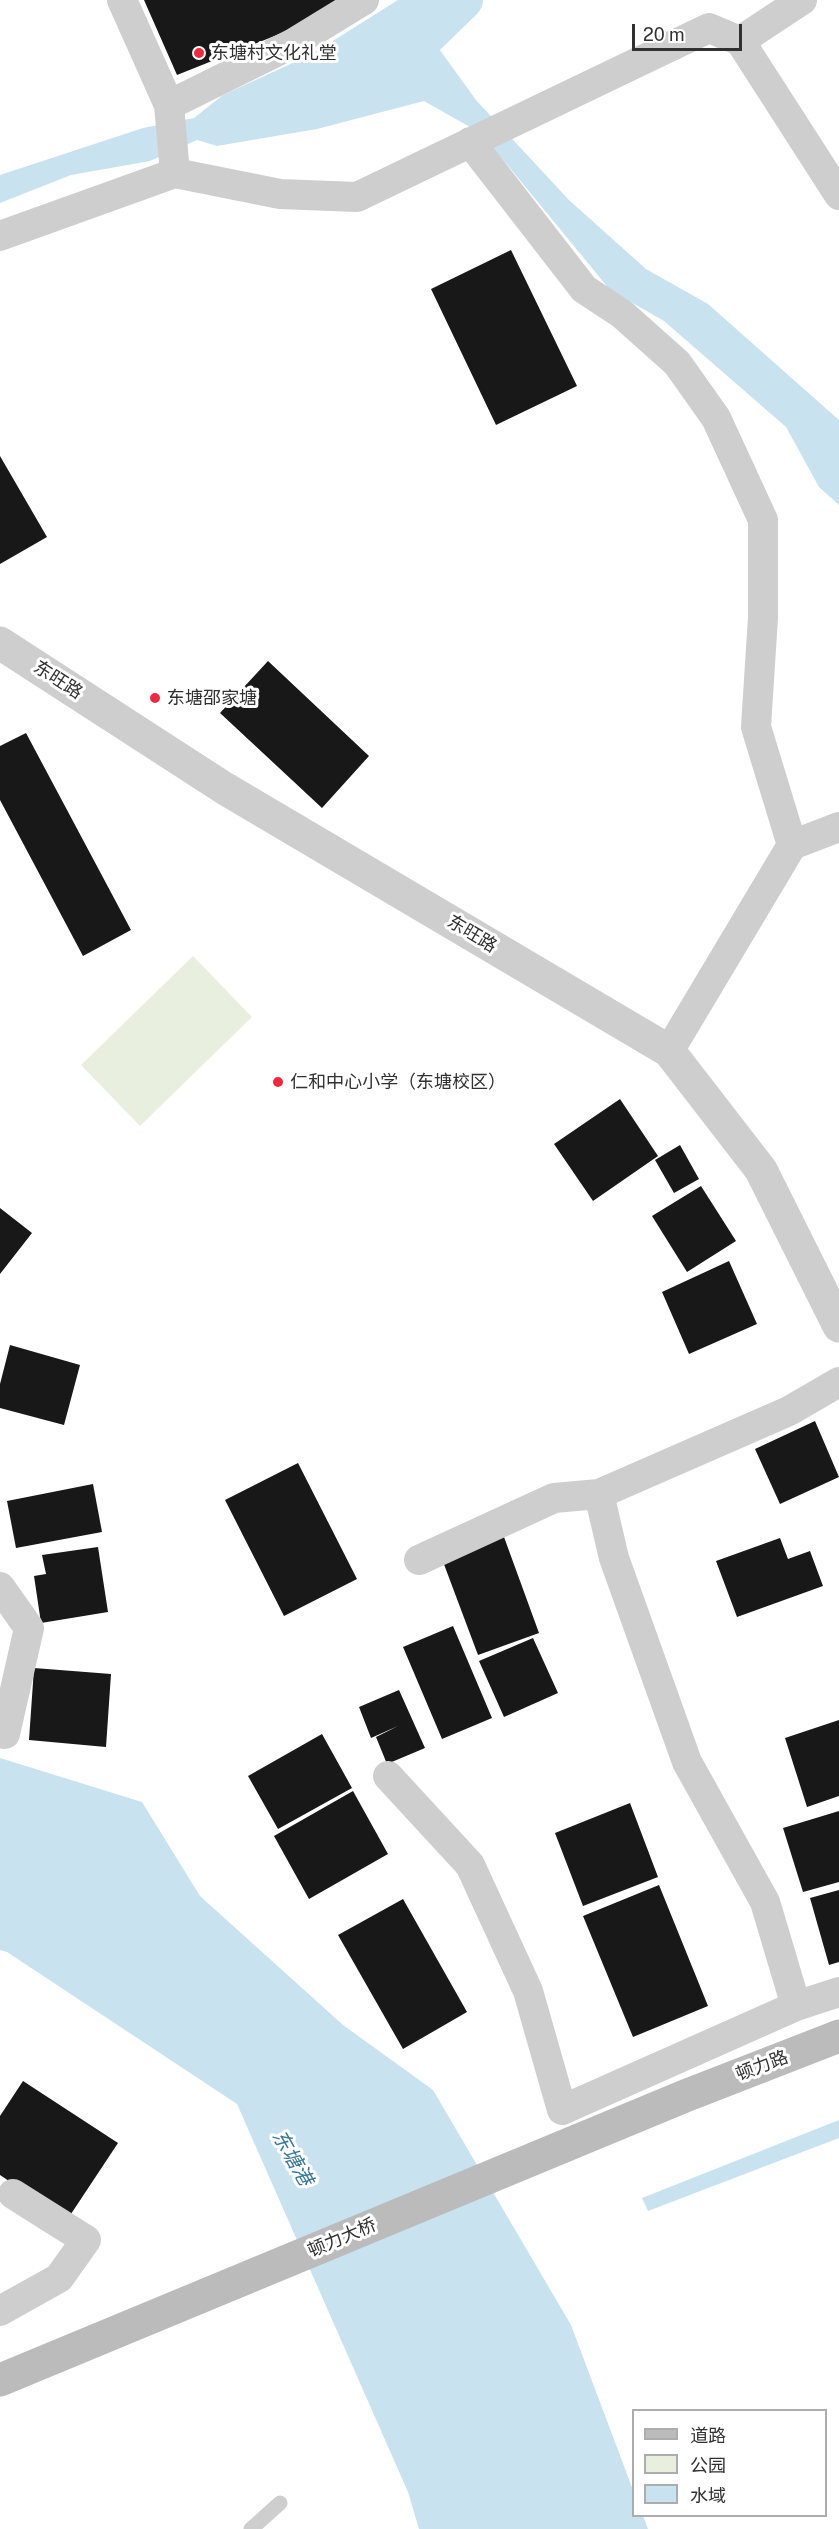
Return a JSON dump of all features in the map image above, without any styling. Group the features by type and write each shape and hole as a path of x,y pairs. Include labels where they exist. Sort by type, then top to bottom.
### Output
{"main road":[{"name":"顿力路","path":"685,2096 839,2036"},
{"name":"顿力大桥","path":"0,2380 685,2096"}],"street":[{"path":"122,0 169,113 174,163"},
{"path":"169,113 292,44 364,0"},
{"path":"740,41 802,0"},
{"path":"0,236 174,163 280,194 357,197 709,28 740,41 839,195"},
{"path":"470,142 584,290 622,314 677,363 721,428 763,520 763,617 756,727 792,845"},
{"name":"东旺路","path":"0,643 224,788 669,1051 761,1170 839,1326"},
{"path":"669,1051 792,845 839,827"},
{"path":"419,1560 554,1498 599,1494 789,1411 839,1382"},
{"path":"599,1494 614,1558 687,1762 765,1902 796,2006"},
{"path":"0,1587 29,1628 2,1733"},
{"path":"388,1776 470,1865 528,1991 562,2110 796,2006 839,1992"},
{"path":"0,2311 59,2278 86,2240 13,2194"}],"lane":[{"path":"251,2529 280,2503"}],"green space":[{"path":"193,956 252,1017 140,1126 81,1065"}],"water":[{"path":"398,0 451,0 433,19 432,39 476,100 569,200 646,269 708,304 839,420 839,505 819,487 786,427 664,321 610,290 477,131 424,101 317,129 217,146 197,140 150,161 71,175 0,203 0,175 143,128 194,118 223,95 312,54"},
{"name":"东塘港","path":"0,1758 142,1802 200,1896 343,2025 433,2090 571,2325 632,2487 632,2517 643,2517 648,2529 419,2529 408,2492 237,2104 7,1952 0,1950"},
{"path":"839,2120 839,2138 648,2211 642,2198"}],"building":[{"name":"东塘村文化礼堂","path":"144,0 338,0 287,31 177,75"},
{"path":"511,250 577,386 496,425 431,289"},
{"path":"0,456 47,537 0,564"},
{"path":"268,661 369,756 322,808 220,713"},
{"path":"26,733 131,930 83,956 0,800 0,746"},
{"path":"620,1099 658,1156 593,1201 554,1144"},
{"path":"680,1145 699,1179 674,1193 655,1160"},
{"path":"701,1186 736,1241 687,1272 652,1216"},
{"path":"0,1208 32,1233 0,1274"},
{"path":"729,1261 757,1324 689,1354 662,1292"},
{"path":"10,1345 80,1365 64,1425 0,1408 0,1384"},
{"path":"815,1421 839,1477 780,1504 755,1449"},
{"path":"298,1463 357,1579 284,1616 225,1500"},
{"path":"93,1484 102,1532 16,1548 7,1501"},
{"path":"504,1537 539,1633 478,1655 442,1559"},
{"path":"780,1538 788,1559 810,1551 823,1586 737,1617 716,1561"},
{"path":"98,1547 108,1612 41,1623 34,1576 46,1574 42,1555"},
{"path":"453,1626 492,1718 442,1739 403,1647"},
{"path":"533,1638 558,1693 504,1717 479,1661"},
{"path":"34,1668 111,1674 106,1747 29,1740"},
{"path":"399,1690 425,1748 387,1764 376,1737 398,1726 371,1738 359,1707"},
{"path":"839,1720 839,1796 807,1807 785,1738"},
{"path":"322,1734 352,1788 278,1829 248,1776"},
{"path":"353,1791 388,1854 309,1899 274,1836"},
{"path":"630,1803 658,1877 583,1906 555,1833"},
{"path":"839,1811 839,1882 803,1892 783,1828"},
{"path":"659,1885 708,2006 633,2037 583,1916"},
{"path":"839,1890 839,1962 829,1965 810,1898"},
{"path":"403,1899 467,2012 403,2049 338,1935"},
{"path":"23,2081 118,2143 67,2220 0,2175 0,2116"}],"waterway":[{"path":"396,66 464,0"}],"place":[{"name":"东塘村文化礼堂","path":"199,53"},
{"name":"东塘邵家塘","path":"155,698"},
{"name":"仁和中心小学（东塘校区）","path":"278,1082"}]}
